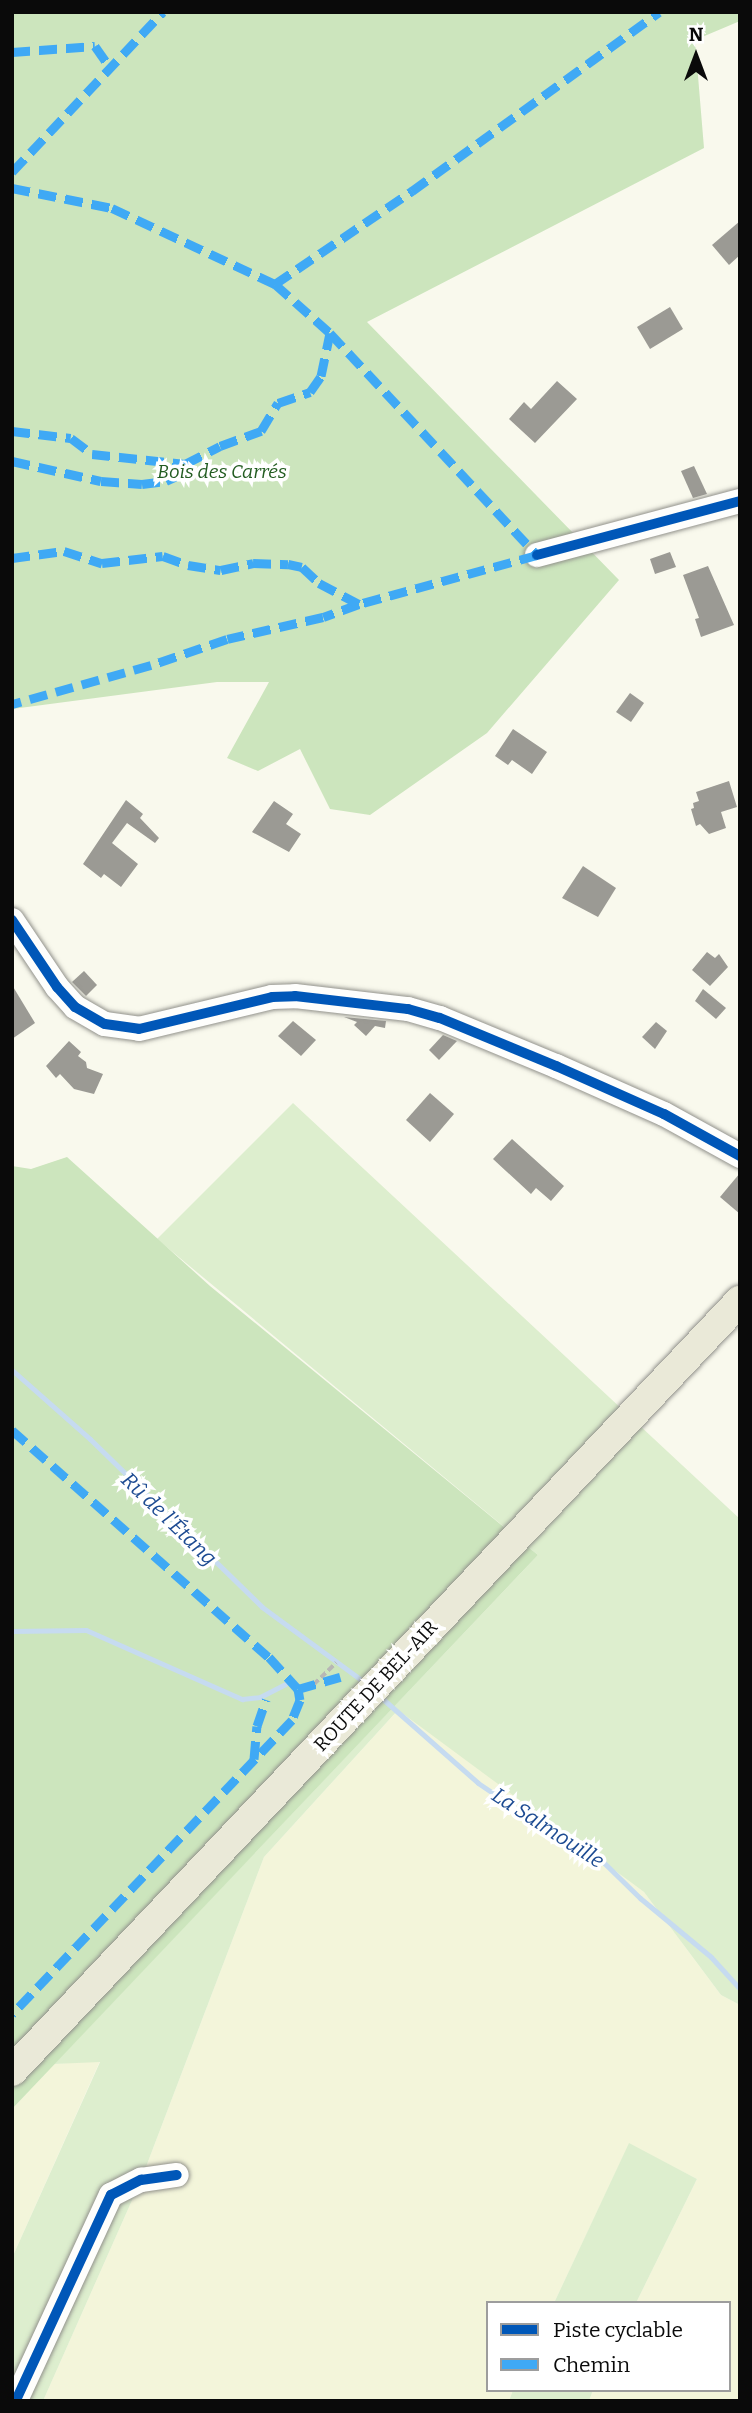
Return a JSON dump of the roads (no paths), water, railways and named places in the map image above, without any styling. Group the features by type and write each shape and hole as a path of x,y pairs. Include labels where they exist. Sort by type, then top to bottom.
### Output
{"main road":[{"name":"ROUTE DE BEL-AIR","path":"12,2071 740,1301"}],"street":[{"path":"537,555 740,501"},
{"path":"12,920 66,997 90,1018 105,1024 139,1029 272,997 295,996 408,1009 440,1018 567,1071 664,1114 740,1156"},
{"path":"12,2401 17,2398 111,2195 141,2180 177,2175"}],"waterway":[{"name":"Rû de l'Étang","path":"12,1370 90,1439 262,1607 360,1679"},
{"name":"La Salmouille","path":"12,1631 86,1630 242,1699 260,1697 285,1684"},
{"name":"La Salmouille","path":"384,1700 478,1783 548,1830 598,1857 640,1898 711,1957 740,1989"}],"park label":[{"name":"Bois des Carrés","path":"222,472"}]}
